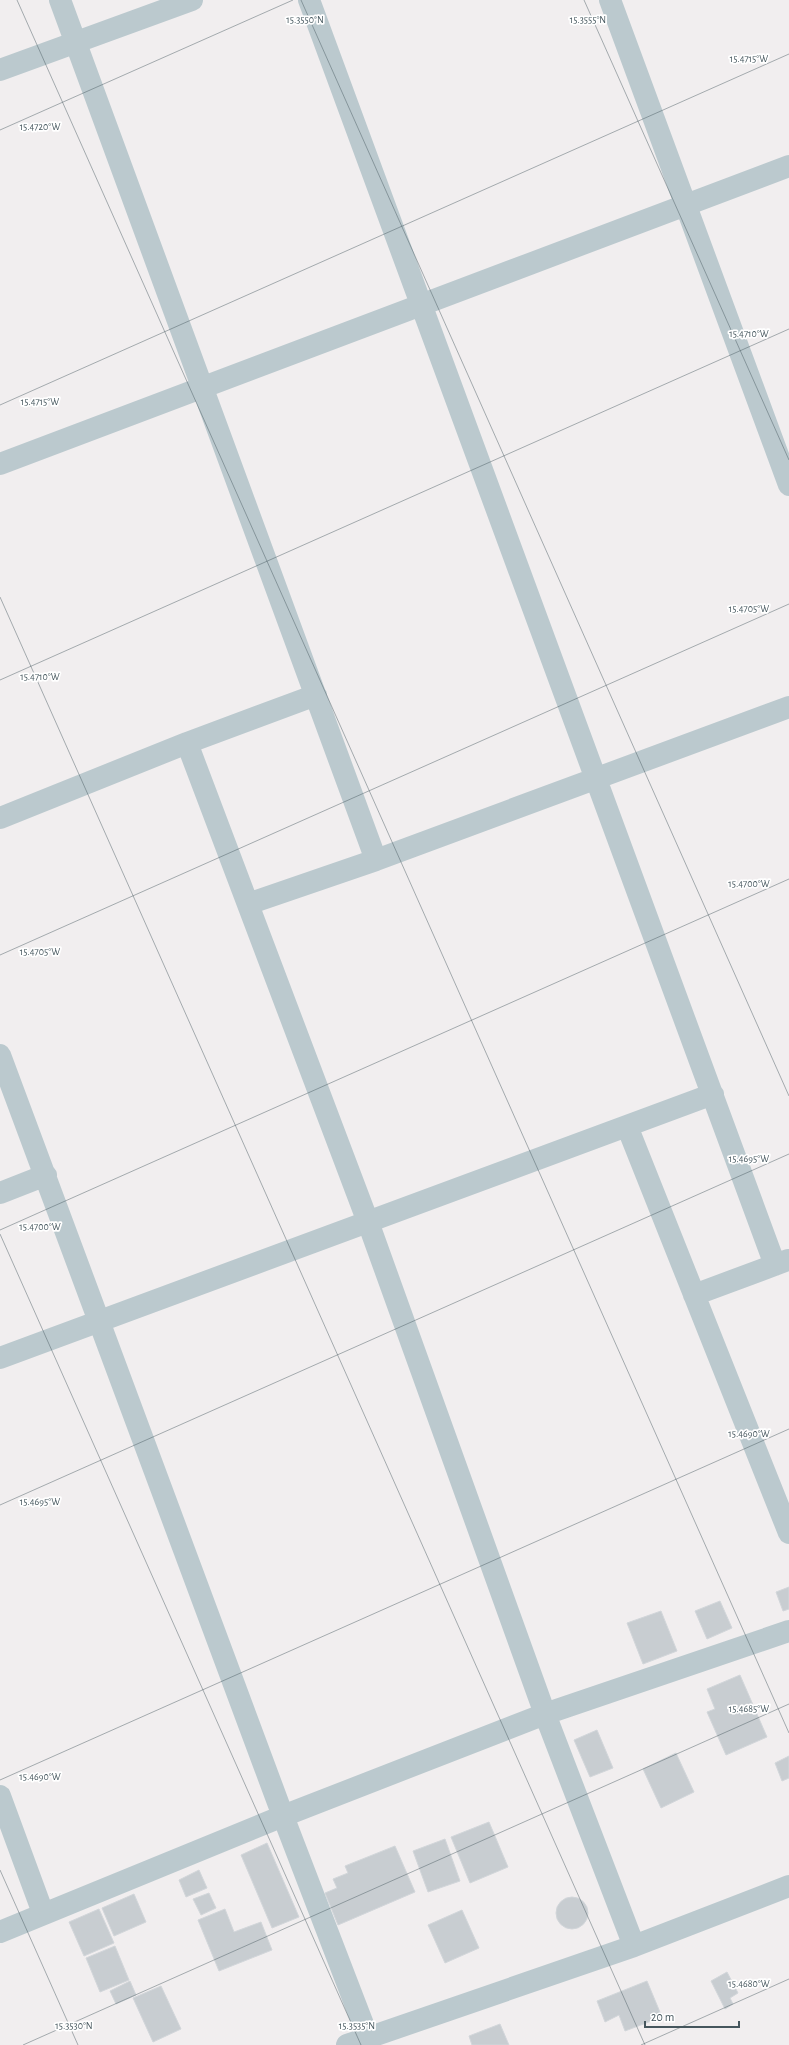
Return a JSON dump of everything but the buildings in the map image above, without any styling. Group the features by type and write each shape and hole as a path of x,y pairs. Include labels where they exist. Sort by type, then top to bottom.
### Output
{"street":[{"path":"60,0 376,860"},
{"path":"0,70 192,0"},
{"path":"309,0 595,780 713,1094 782,1262 694,1295"},
{"path":"610,0 789,485"},
{"path":"0,464 789,166"},
{"path":"0,818 187,743 316,695"},
{"path":"248,904 376,860 595,780 789,706"},
{"path":"187,743 368,1222 545,1714 634,1946"},
{"path":"0,1055 46,1175 283,1816 369,2041"},
{"path":"0,1358 713,1094"},
{"path":"627,1126 789,1533"},
{"path":"0,1193 46,1175"},
{"path":"0,1932 43,1913 283,1816 545,1714 789,1631"},
{"path":"0,1796 43,1913"},
{"path":"347,2045 369,2041 634,1946 789,1886"}]}
